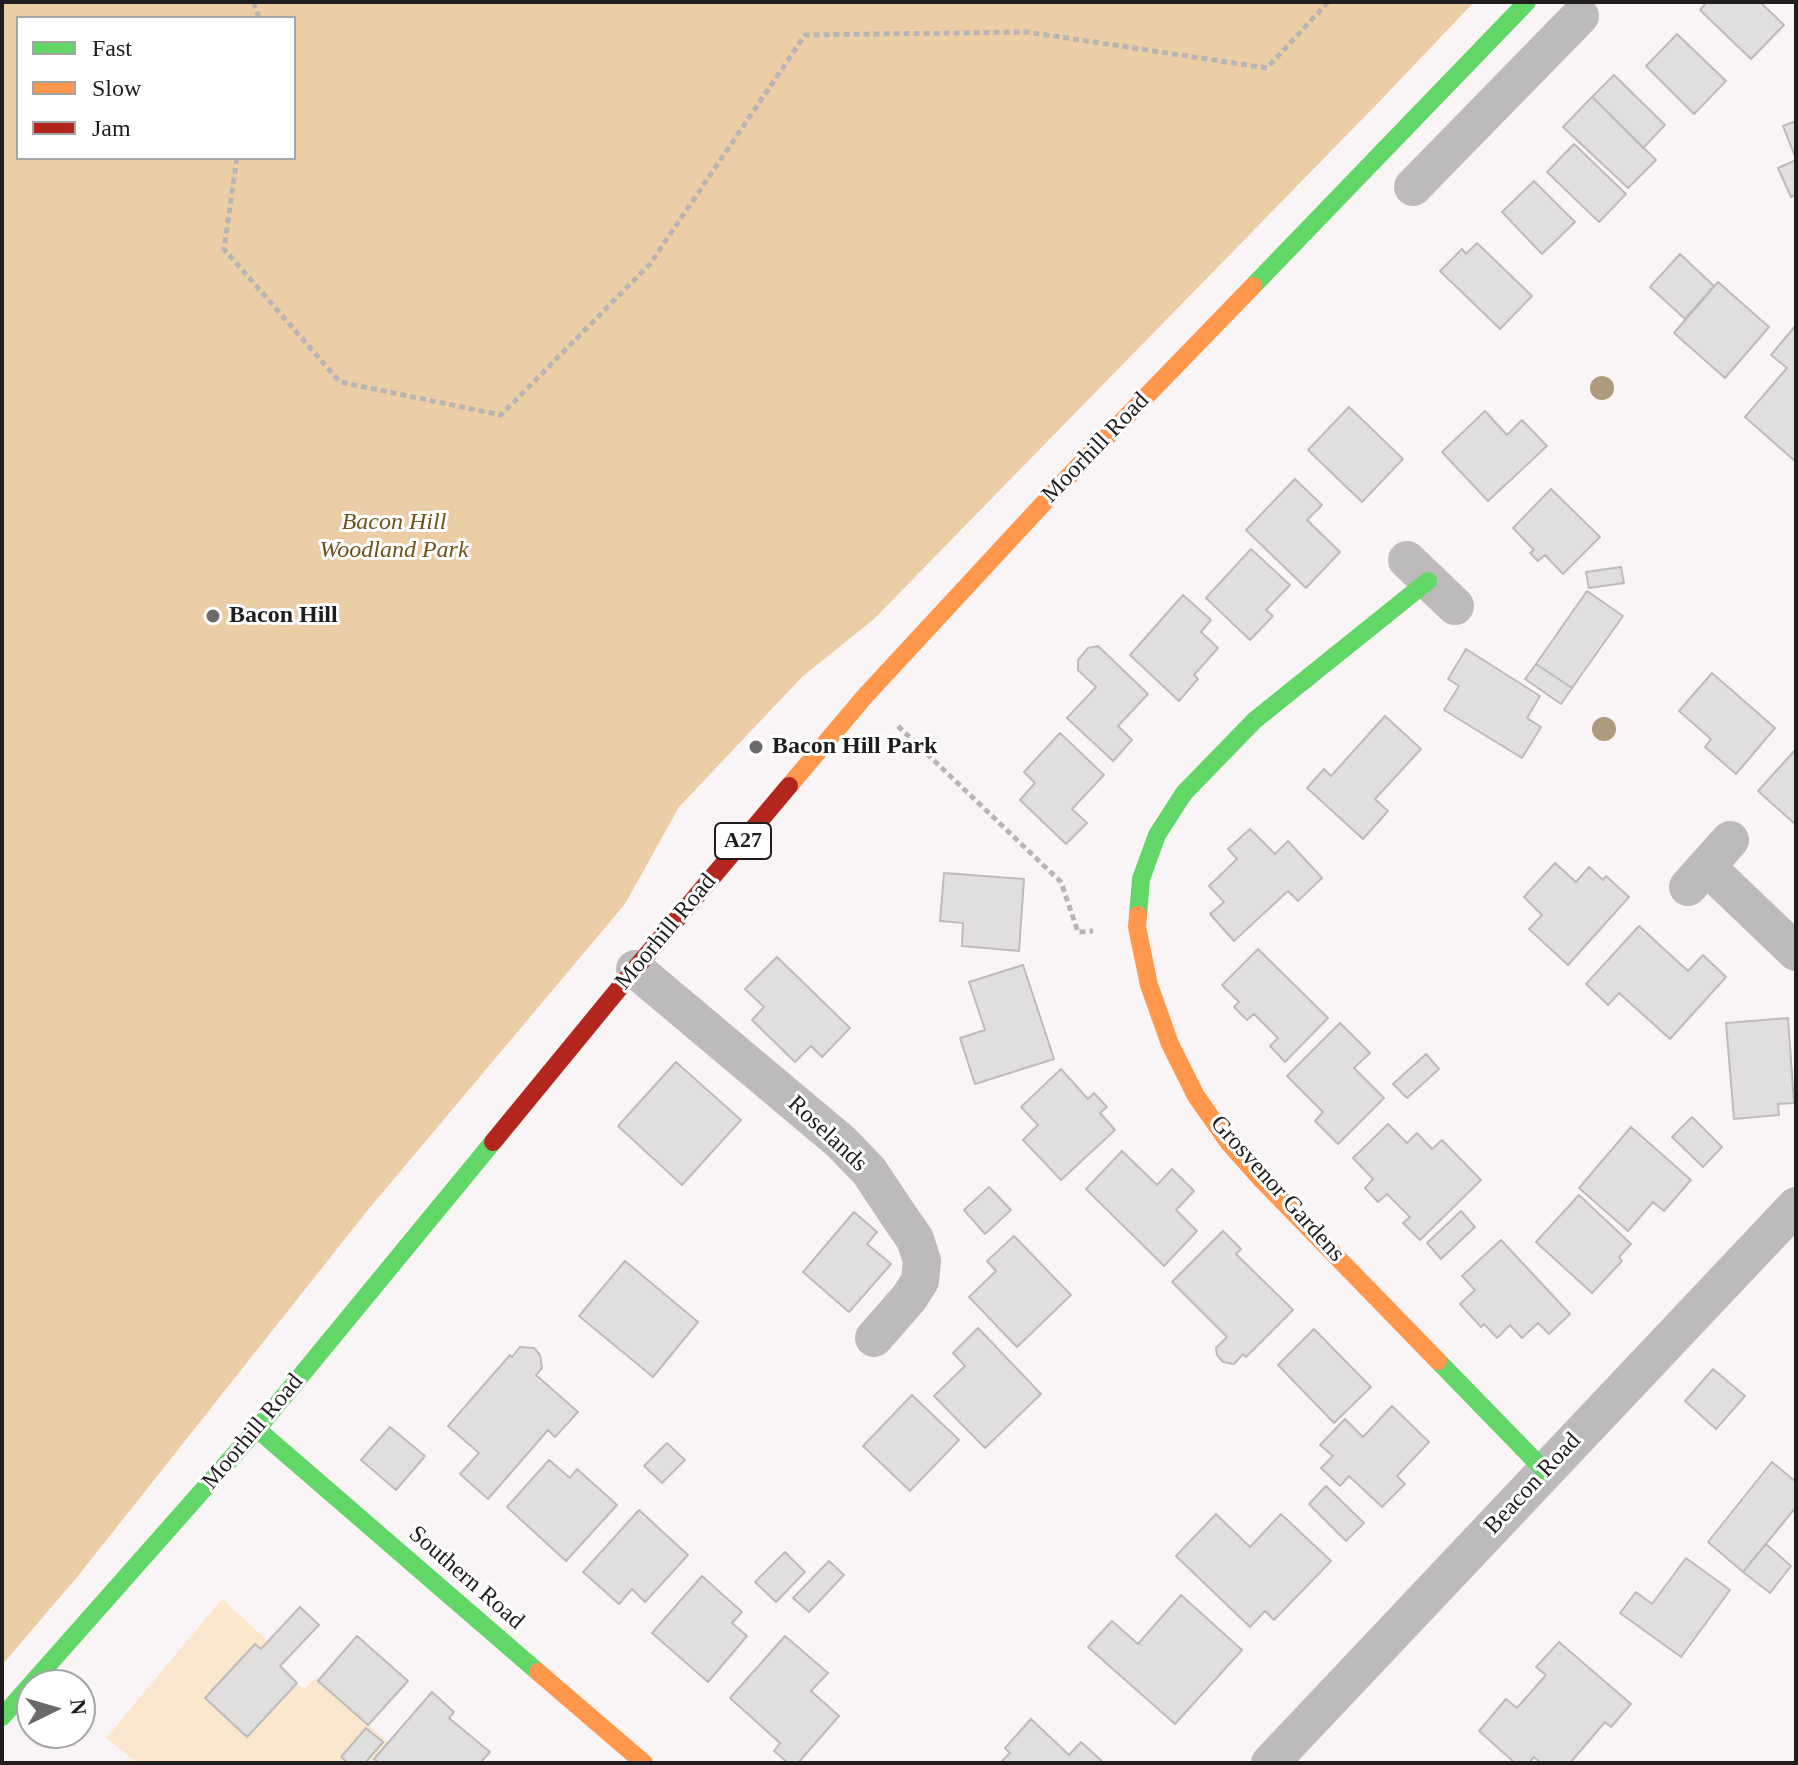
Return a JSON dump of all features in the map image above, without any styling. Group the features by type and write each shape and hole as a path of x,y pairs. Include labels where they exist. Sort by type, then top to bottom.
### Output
{"main road":[{"name":"Moorhill Road","path":"2,1717 257,1429 635,969 866,695 1066,479 1527,2"},
{"name":"Grosvenor Gardens","path":"1430,582 1255,720 1184,793 1157,835 1141,879 1137,927 1149,985 1170,1044 1196,1096 1229,1143 1545,1471"},
{"name":"Southern Road","path":"257,1429 644,1763"}],"street":[{"path":"1413,187 1580,7"},
{"path":"1708,865 1796,952"},
{"name":"Roselands","path":"635,969 841,1142 869,1171 915,1239 922,1261 920,1281 874,1338"},
{"name":"Beacon Road","path":"1270,1763 1796,1206"}],"path":[{"path":"237,160 224,249 340,382 501,415 650,264 805,35 1027,32 1267,68 1328,2"},
{"path":"866,695 1061,882 1078,932 1137,927"}],"shaded area":[{"path":"222,1599 268,1641 261,1649 255,1645 205,1698 247,1737 297,1683 304,1689 316,1678 388,1742 375,1759 379,1763 137,1763 106,1738"}],"green space":[{"name":"Bacon Hill Woodland Park","path":"2,2 1474,2 874,619 802,677 679,807 625,904 367,1211 78,1576 2,1665"}],"building":[{"path":"1707,2 1760,2 1784,25 1751,59 1700,10"},
{"path":"1677,34 1726,81 1694,114 1646,66"},
{"path":"1614,75 1665,125 1643,148 1592,97"},
{"path":"1592,97 1656,160 1628,188 1563,127"},
{"path":"1796,121 1796,159 1783,126"},
{"path":"1574,144 1626,194 1599,222 1547,172"},
{"path":"1796,160 1796,195 1791,197 1778,168"},
{"path":"1534,181 1575,222 1542,254 1502,212"},
{"path":"1477,243 1532,296 1500,329 1440,271 1462,249 1466,254"},
{"path":"1680,254 1714,286 1685,319 1650,287"},
{"path":"1718,282 1769,327 1725,378 1674,333"},
{"path":"1796,325 1796,462 1745,417 1787,368 1771,355"},
{"path":"1349,407 1403,459 1362,502 1308,450"},
{"path":"1485,411 1507,435 1522,420 1547,446 1488,501 1442,452"},
{"path":"1295,479 1322,505 1307,520 1340,552 1306,588 1246,530"},
{"path":"1551,489 1600,537 1563,574 1545,555 1538,561 1530,553 1534,550 1513,528"},
{"path":"1251,549 1290,585 1266,610 1273,616 1250,640 1206,598"},
{"path":"1621,567 1624,583 1589,588 1586,572"},
{"path":"1587,591 1623,616 1572,688 1536,664"},
{"path":"1183,595 1211,620 1201,632 1218,648 1194,675 1198,679 1179,701 1130,655"},
{"path":"1098,646 1148,694 1118,726 1132,740 1113,761 1067,718 1096,687 1078,670 1078,660 1088,648"},
{"path":"1466,649 1540,696 1527,718 1541,727 1522,758 1444,710 1459,686 1448,679"},
{"path":"1536,664 1572,688 1561,704 1525,679"},
{"path":"1712,673 1775,728 1736,774 1705,747 1711,739 1679,711"},
{"path":"1385,716 1421,749 1375,799 1388,811 1363,839 1307,788 1324,769 1331,776"},
{"path":"1060,733 1104,775 1072,809 1087,823 1066,844 1020,800 1035,783 1024,772"},
{"path":"1796,749 1796,825 1758,791"},
{"path":"1250,829 1275,854 1288,841 1322,878 1298,901 1288,891 1234,941 1210,914 1224,902 1209,886 1237,859 1228,849"},
{"path":"1555,863 1576,882 1589,867 1603,880 1606,876 1629,897 1568,965 1529,929 1542,915 1524,897"},
{"path":"944,873 1024,879 1019,951 962,946 963,923 940,921"},
{"path":"1639,926 1688,971 1703,955 1726,977 1670,1039 1619,993 1608,1005 1586,984"},
{"path":"1258,949 1328,1018 1285,1062 1270,1046 1278,1038 1254,1014 1247,1020 1234,1007 1239,1002 1222,985"},
{"path":"777,957 850,1028 822,1057 811,1046 795,1062 752,1020 764,1007 745,989"},
{"path":"1023,965 1054,1059 975,1084 960,1038 985,1030 969,982"},
{"path":"1788,1018 1794,1103 1778,1104 1779,1115 1734,1119 1726,1023"},
{"path":"1340,1023 1370,1053 1354,1068 1384,1098 1338,1144 1315,1121 1323,1112 1287,1076"},
{"path":"1426,1054 1439,1069 1407,1098 1393,1084"},
{"path":"676,1062 741,1120 682,1185 618,1126"},
{"path":"1061,1069 1088,1099 1094,1093 1107,1107 1100,1113 1115,1130 1061,1180 1023,1140 1038,1125 1021,1107"},
{"path":"1692,1117 1722,1147 1703,1167 1672,1137"},
{"path":"1388,1124 1407,1143 1417,1133 1432,1149 1442,1140 1481,1180 1420,1240 1403,1223 1410,1217 1387,1194 1378,1202 1365,1188 1373,1179 1353,1158"},
{"path":"1631,1127 1691,1180 1664,1211 1653,1202 1628,1231 1579,1188"},
{"path":"1122,1151 1157,1185 1172,1169 1194,1191 1176,1210 1197,1231 1164,1266 1086,1189"},
{"path":"989,1187 1011,1210 985,1234 964,1210"},
{"path":"1579,1195 1631,1244 1619,1257 1622,1261 1592,1293 1536,1242"},
{"path":"1461,1211 1475,1227 1441,1259 1427,1243"},
{"path":"854,1212 877,1232 867,1244 891,1264 849,1312 803,1272"},
{"path":"1223,1231 1241,1249 1236,1254 1293,1310 1246,1357 1243,1354 1234,1364 1223,1362 1217,1355 1216,1348 1227,1337 1172,1282"},
{"path":"1014,1236 1071,1295 1017,1347 969,1297 996,1271 987,1261"},
{"path":"1501,1240 1570,1314 1549,1334 1538,1323 1522,1338 1510,1325 1497,1338 1484,1324 1481,1327 1460,1304 1475,1290 1462,1276"},
{"path":"625,1261 698,1322 653,1377 579,1316"},
{"path":"978,1328 1041,1394 985,1448 934,1396 965,1366 953,1353"},
{"path":"1314,1329 1371,1387 1334,1423 1278,1365"},
{"path":"520,1347 534,1348 540,1355 542,1368 536,1375 578,1412 555,1437 548,1430 488,1499 460,1474 479,1453 448,1426"},
{"path":"1713,1369 1745,1396 1716,1429 1685,1401"},
{"path":"912,1395 959,1440 910,1491 863,1446"},
{"path":"1392,1406 1429,1442 1397,1476 1405,1484 1382,1507 1349,1476 1340,1486 1321,1468 1333,1456 1320,1445 1345,1419 1363,1437"},
{"path":"390,1427 425,1456 396,1490 361,1460"},
{"path":"667,1443 685,1460 662,1483 644,1466"},
{"path":"549,1460 570,1478 577,1469 617,1505 566,1561 507,1507"},
{"path":"1772,1462 1796,1482 1796,1507 1743,1572 1708,1542"},
{"path":"1326,1486 1364,1523 1346,1541 1309,1504"},
{"path":"639,1510 688,1555 645,1602 632,1589 619,1604 583,1572"},
{"path":"1216,1514 1250,1547 1281,1514 1331,1561 1274,1620 1265,1611 1250,1627 1176,1556"},
{"path":"1766,1544 1791,1566 1770,1593 1743,1572"},
{"path":"785,1552 805,1572 776,1602 755,1582"},
{"path":"1686,1558 1730,1590 1681,1657 1620,1613 1636,1592 1652,1604"},
{"path":"829,1561 844,1575 809,1612 793,1598"},
{"path":"702,1576 742,1612 732,1623 747,1636 708,1682 652,1633"},
{"path":"1181,1595 1242,1650 1175,1724 1088,1647 1112,1621 1138,1644"},
{"path":"300,1607 319,1625 280,1666 297,1683 247,1737 205,1698 255,1644 261,1649"},
{"path":"357,1636 408,1681 368,1725 318,1681"},
{"path":"785,1636 828,1673 811,1691 839,1716 798,1763 788,1763 774,1751 780,1743 730,1698"},
{"path":"1559,1642 1631,1704 1611,1727 1605,1722 1570,1763 1541,1763 1534,1757 1529,1763 1515,1763 1479,1731 1506,1699 1517,1708 1546,1675 1536,1667"},
{"path":"432,1692 454,1712 449,1718 490,1752 480,1763 379,1763 374,1759"},
{"path":"1031,1719 1069,1755 1081,1742 1104,1763 1000,1763 1010,1753 1005,1748"},
{"path":"366,1728 383,1742 365,1763 348,1763 341,1757"}],"traffic: fast":[{"path":"1253,286 1527,2"},
{"path":"1138,915 1141,879 1157,835 1184,793 1255,720 1428,581"},
{"path":"2,1717 257,1429 493,1142"},
{"path":"1438,1361 1545,1471"},
{"path":"257,1429 538,1672"}],"traffic: slow":[{"path":"789,786 866,695 1066,479 1253,286"},
{"path":"1138,915 1137,927 1149,985 1170,1044 1196,1096 1229,1143 1261,1179 1438,1361"},
{"path":"538,1672 644,1763"}],"traffic: jam":[{"path":"493,1142 789,786"}],"place":[{"name":"Bacon Hill","path":"213,616"},
{"name":"Bacon Hill Park","path":"756,747"}]}
